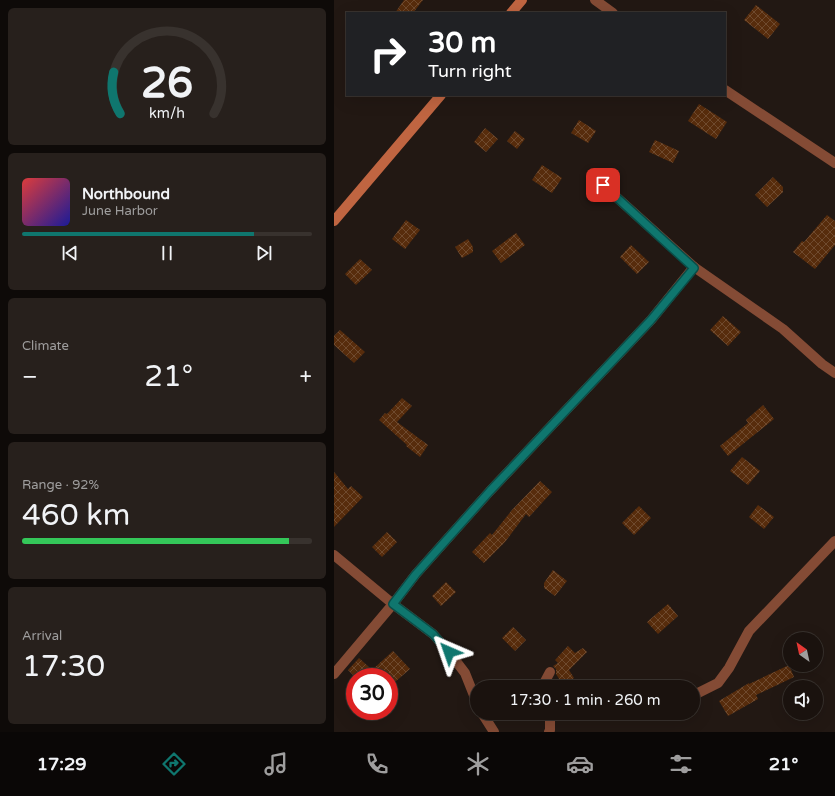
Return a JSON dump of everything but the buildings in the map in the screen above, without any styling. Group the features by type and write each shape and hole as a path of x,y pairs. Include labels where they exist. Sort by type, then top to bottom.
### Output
{"main road":[{"path":"512,12 522,0"},
{"path":"334,221 440,96"}],"street":[{"path":"595,0 612,12"},
{"path":"726,91 835,163"},
{"path":"603,185 694,268 783,329 822,364 835,373"},
{"path":"334,674 393,604 416,574 490,491 651,320 694,268"},
{"path":"700,692 718,683 729,668 749,630 835,541"},
{"path":"334,555 393,604 433,634 465,673 470,686"},
{"path":"546,680 550,672"},
{"path":"486,720 494,732"},
{"path":"549,732 550,720"}],"route":[{"path":"449,652 433,634 393,604 416,574 490,491 651,320 694,268 603,185"}]}
